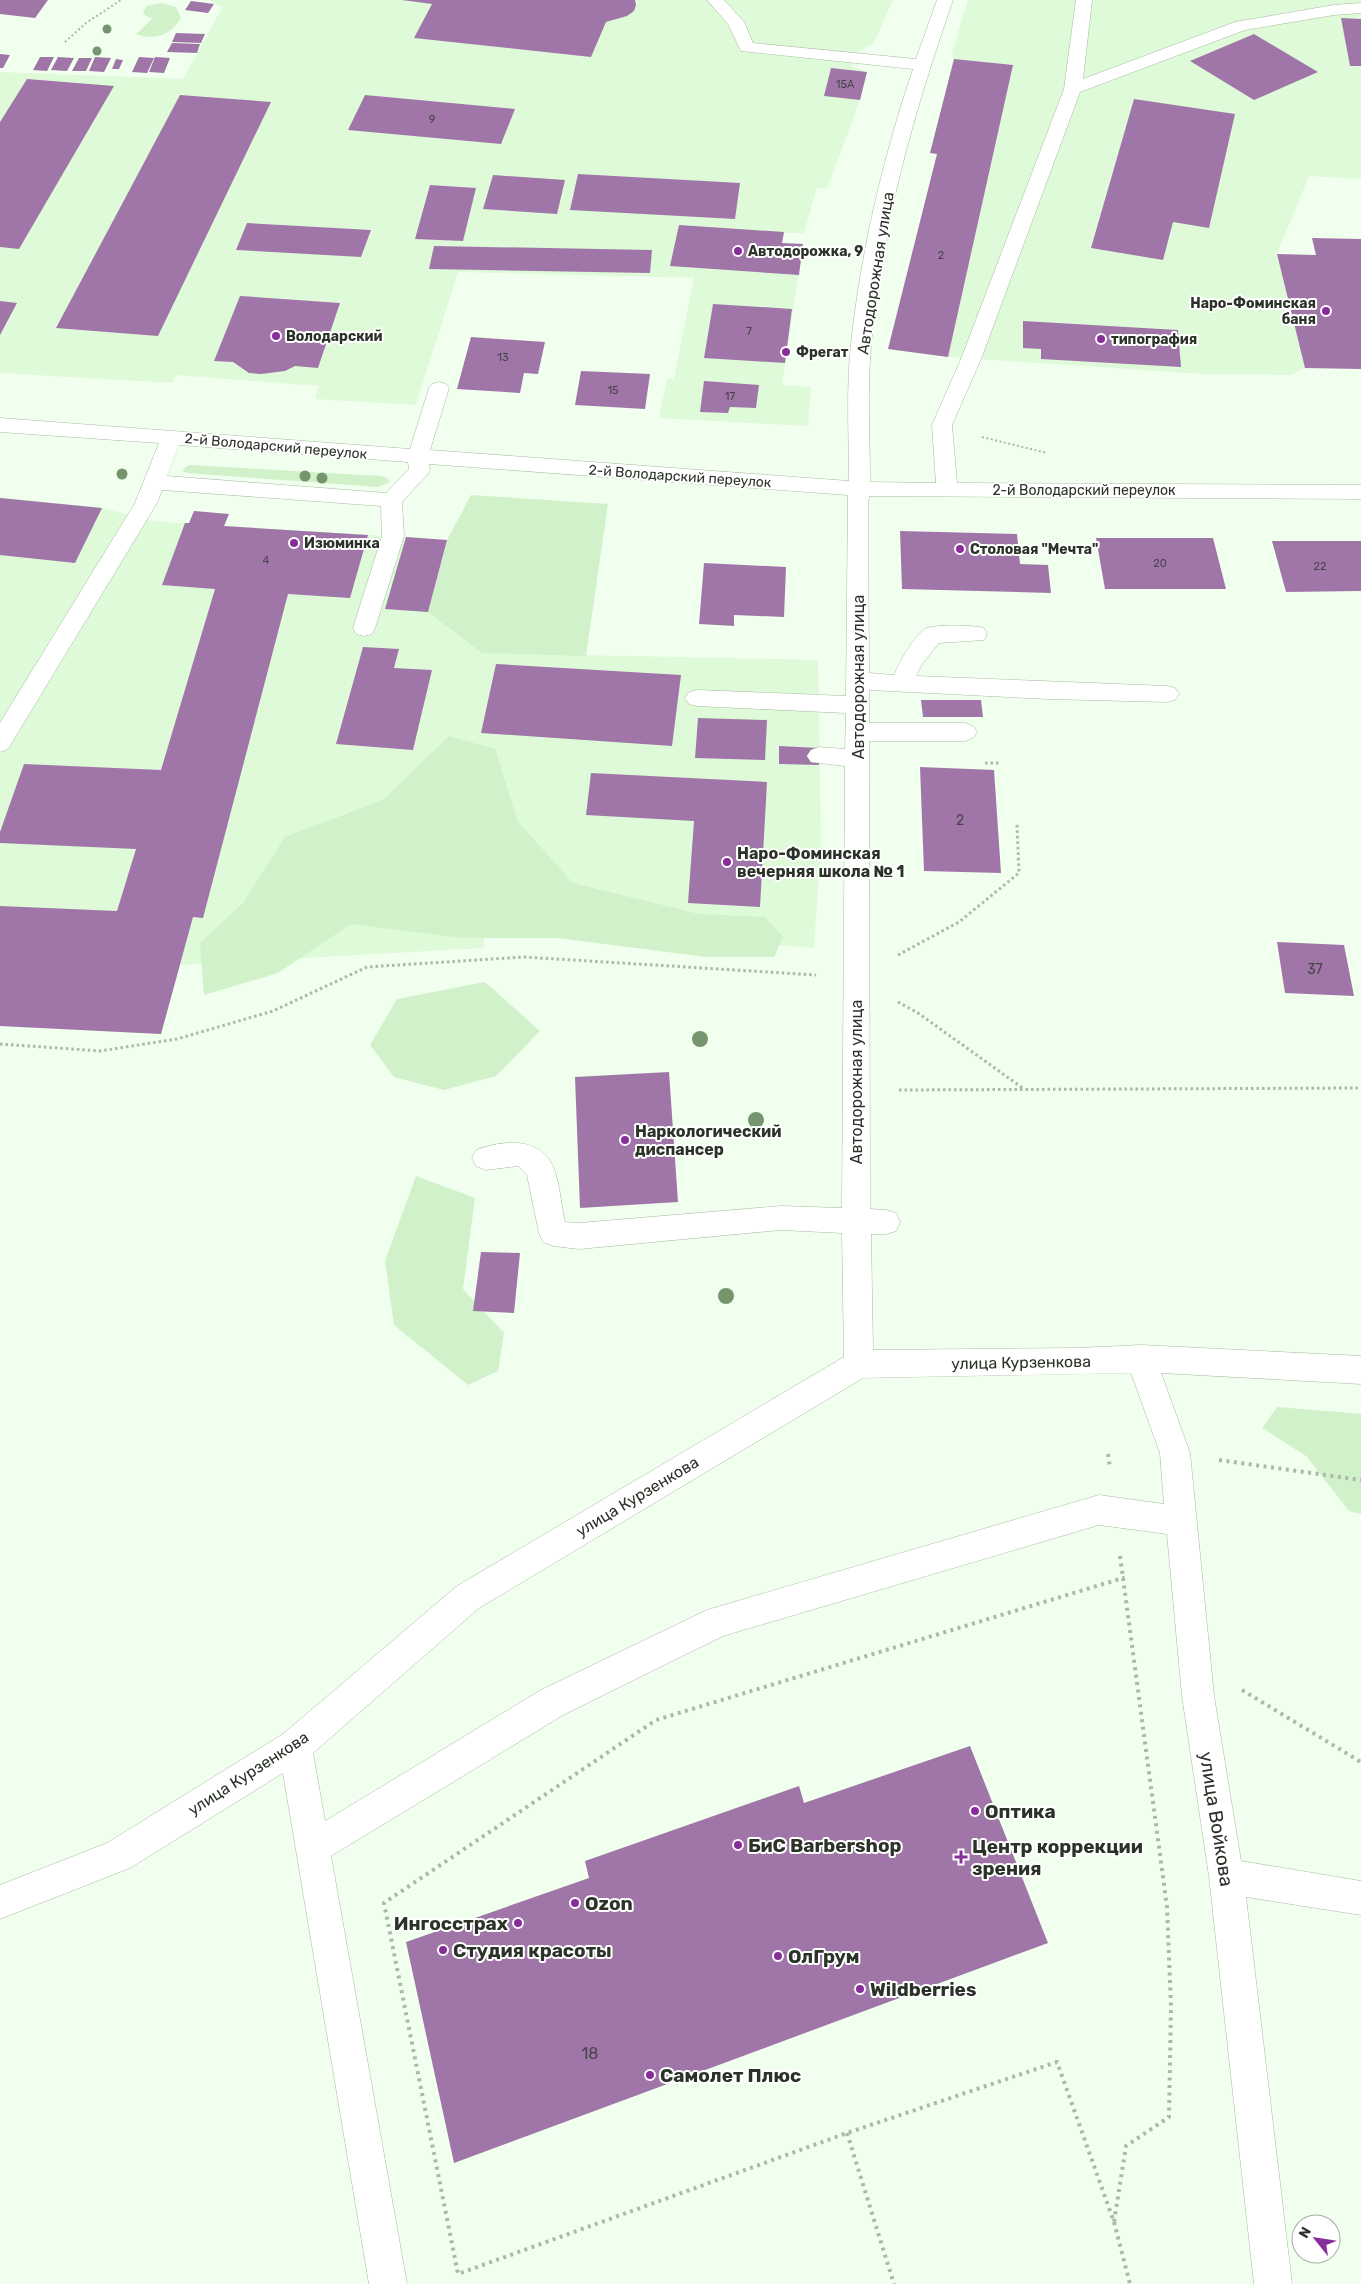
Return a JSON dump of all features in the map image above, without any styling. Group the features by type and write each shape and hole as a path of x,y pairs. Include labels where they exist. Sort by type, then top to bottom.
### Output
{"street":[{"path":"715,0 736,22 747,47 921,65"},
{"name":"Автодорожная улица","path":"859,1364 855,1090 859,693 857,506 859,489 861,346 882,207 921,65 945,0"},
{"path":"947,489 942,425 974,349 1073,89 1084,0"},
{"path":"1073,89 1241,26 1334,10 1361,8"},
{"path":"364,628 393,536 391,500 420,470 418,457 439,388"},
{"name":"2-й Володарский переулок","path":"0,425 859,489 1361,492"},
{"path":"0,743 146,503 172,437"},
{"path":"154,482 391,500"},
{"path":"902,683 912,660 933,635 976,634"},
{"path":"697,698 859,693 902,683 1048,691 1167,694"},
{"path":"858,732 965,732"},
{"path":"818,756 858,758"},
{"path":"486,1158 523,1154 540,1169 553,1233 579,1236 781,1218 886,1222"},
{"name":"улица Курзенкова","path":"0,1902 118,1856 295,1746 468,1597 859,1364 1077,1362 1141,1359 1213,1361 1361,1370"},
{"name":"улица Войкова","path":"1141,1359 1175,1453 1194,1661 1226,1876 1273,2284"},
{"path":"312,1848 553,1702 718,1621 1099,1510 1181,1521"},
{"path":"295,1746 388,2284"},
{"path":"1226,1876 1361,1898"}],"path":[{"path":"65,42 86,23 122,0"},
{"path":"856,978 959,922 1019,873 1017,824"},
{"path":"0,1044 100,1051 178,1040 273,1011 367,967 524,957 856,978 918,1013 1024,1089"},
{"path":"855,1090 1361,1088"},
{"path":"1214,1459 1361,1480"},
{"path":"1114,2222 1126,2146 1169,2118 1171,2007 1167,1907 1123,1578 656,1720 384,1903 458,2274 847,2133 1057,2062 1114,2222 1130,2284"},
{"path":"1194,1661 1361,1762"},
{"path":"847,2133 894,2284"}],"shaded area":[{"path":"209,0 893,0 874,43 858,52 852,66 867,72 860,100 827,189 817,188 804,233 784,233 782,243 803,244 782,385 811,387 808,426 659,418 667,379 674,379 694,278 458,272 416,405 315,399 319,386 176,375 172,383 0,373 0,72 183,79 222,8"},
{"path":"968,0 1361,0 1361,179 1309,176 1277,254 1305,368 1291,375 1202,374 948,357 888,349 937,154 930,153 954,59 952,53"},
{"path":"162,3 176,7 181,18 177,24 162,35 150,37 136,34 152,19 143,14 146,6"},
{"path":"189,465 381,476 387,478 390,482 378,487 186,473 182,470"},
{"path":"471,495 608,504 586,656 482,653 428,612 447,540"},
{"path":"0,497 102,508 153,521 447,540 428,612 483,653 818,660 821,842 814,948 483,921 484,948 180,965 161,1034 0,1026"},
{"path":"449,736 495,749 518,822 573,883 699,914 765,917 783,937 774,957 706,957 558,938 463,938 351,924 278,973 204,995 200,943 243,903 285,837 383,800"},
{"path":"485,982 540,1031 496,1076 444,1090 394,1077 370,1045 397,999"},
{"path":"416,1176 475,1198 463,1289 504,1333 498,1371 468,1385 394,1325 385,1261"},
{"path":"1277,1407 1361,1414 1361,1514 1349,1511 1306,1456 1262,1428"}],"building":[{"path":"0,0 48,0 35,18 0,14"},
{"path":"402,0 635,0 636,5 634,11 627,16 606,22 591,57 414,38 432,4"},
{"path":"191,1 214,4 208,13 185,10"},
{"path":"1341,18 1361,19 1361,66 1350,66"},
{"path":"176,33 205,34 201,43 172,42"},
{"path":"1254,34 1318,72 1254,100 1190,61"},
{"path":"172,43 200,44 197,53 167,52"},
{"path":"0,54 10,55 3,68 0,68"},
{"path":"40,57 54,57 47,71 33,70"},
{"path":"58,57 74,58 67,71 51,70"},
{"path":"95,57 111,58 104,72 89,71"},
{"path":"139,57 154,58 147,73 132,72"},
{"path":"155,57 170,58 164,73 149,72"},
{"path":"79,58 92,58 86,71 72,71"},
{"path":"116,59 123,60 119,69 112,69"},
{"path":"954,59 1013,65 948,357 888,349 937,154 930,153"},
{"path":"831,68 867,72 860,100 824,96"},
{"path":"27,79 114,86 19,249 0,247 0,122"},
{"path":"180,95 271,102 158,336 56,328"},
{"path":"365,95 515,109 501,144 348,130"},
{"path":"1134,99 1235,114 1209,228 1173,222 1163,260 1091,248"},
{"path":"578,174 740,183 735,219 570,210"},
{"path":"493,175 565,180 557,214 483,209"},
{"path":"430,185 476,188 463,241 415,239"},
{"path":"247,223 371,230 361,257 236,250"},
{"name":"Автодорожка, 9","path":"679,225 784,232 782,243 803,244 799,275 670,266"},
{"name":"Наро-Фоминская баня","path":"1312,238 1361,239 1361,369 1305,368 1277,254 1316,255"},
{"path":"434,246 652,250 650,273 429,269"},
{"name":"Володарский","path":"240,296 340,303 318,368 295,366 285,371 261,374 249,373 233,362 214,361"},
{"path":"0,301 17,303 0,335"},
{"path":"713,304 792,309 785,363 704,358"},
{"name":"типография","path":"1023,321 1178,330 1181,367 1041,359 1041,349 1023,348"},
{"path":"471,337 545,342 538,374 524,373 520,393 457,389"},
{"path":"581,371 650,374 645,409 575,405"},
{"path":"704,381 759,385 756,408 730,407 728,413 700,412"},
{"path":"0,498 102,508 75,563 0,555"},
{"path":"194,511 229,514 224,526 368,535 350,598 288,594 203,918 193,917 161,1034 0,1026 0,906 117,911 136,849 0,843 0,832 24,764 161,770 215,589 162,585 185,523 189,523"},
{"name":"Столовая \"Мечта\"","path":"900,531 1017,534 1020,564 1048,565 1051,593 902,589"},
{"path":"406,537 447,540 428,612 385,609"},
{"path":"1096,538 1213,538 1226,589 1105,589"},
{"path":"1272,541 1361,541 1361,591 1286,592"},
{"path":"704,563 786,567 784,617 734,615 734,626 699,624"},
{"path":"363,647 399,649 394,668 432,670 413,750 336,744"},
{"path":"496,664 681,675 672,746 481,733"},
{"path":"921,700 981,700 983,717 923,717"},
{"path":"698,718 767,720 765,760 695,758"},
{"path":"779,746 819,748 819,765 779,764"},
{"path":"920,767 994,770 1001,873 924,871"},
{"name":"Наро-Фоминская вечерняя школа № 1","path":"591,773 767,782 760,907 688,903 694,821 586,815"},
{"path":"1277,942 1344,945 1354,996 1285,993"},
{"name":"Наркологический диспансер","path":"669,1072 678,1202 580,1208 575,1077"},
{"path":"481,1252 520,1253 514,1313 473,1311"},
{"path":"970,1746 1048,1943 454,2163 406,1942 589,1878 585,1861 799,1786 804,1803"}],"place":[{"name":"Автодорожка, 9","path":"738,251"},
{"name":"Наро-Фоминская баня","path":"1326,311"},
{"name":"Володарский","path":"276,336"},
{"name":"типография","path":"1101,339"},
{"name":"Фрегат","path":"786,352"},
{"name":"Изюминка","path":"294,543"},
{"name":"Столовая \"Мечта\"","path":"960,549"},
{"name":"Наро-Фоминская вечерняя школа № 1","path":"727,862"},
{"name":"Наркологический диспансер","path":"625,1140"},
{"name":"Оптика","path":"975,1811"},
{"name":"БиС Barbershop","path":"738,1845"},
{"name":"Центр коррекции зрения","path":"961,1857"},
{"name":"Ozon","path":"575,1903"},
{"name":"Ингосстрах","path":"518,1923"},
{"name":"Студия красоты","path":"443,1950"},
{"name":"ОлГрум","path":"778,1956"},
{"name":"Wildberries","path":"860,1989"},
{"name":"Самолет Плюс","path":"650,2075"}]}
